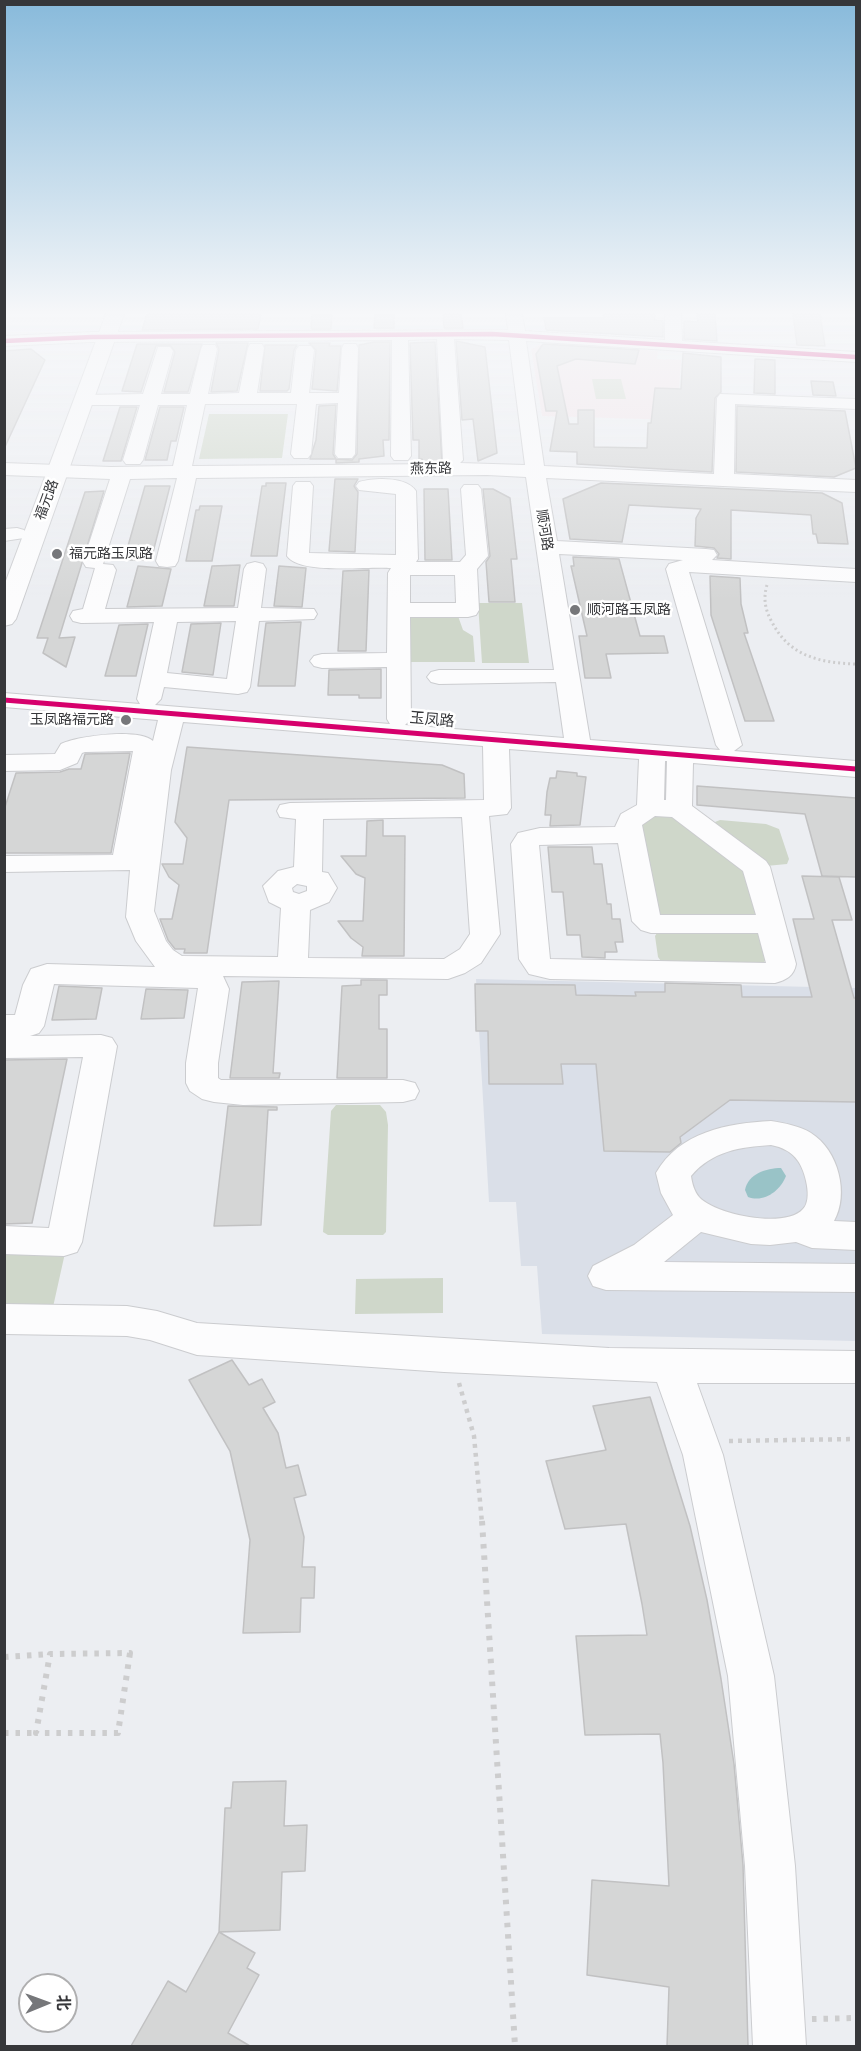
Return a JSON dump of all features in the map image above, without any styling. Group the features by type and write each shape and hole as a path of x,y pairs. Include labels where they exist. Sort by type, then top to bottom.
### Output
{"main road":[{"name":"福元路","path":"4,619 49,471 72,410"},
{"name":"福元路","path":"4,567 11,535 49,471 79,410"}],"street":[{"path":"147,410 128,466 86,616 306,614"},
{"path":"167,561 195,410"},
{"path":"301,454 303,410"},
{"path":"345,454 347,410"},
{"path":"401,410 401,456"},
{"path":"450,410 453,460"},
{"name":"顺河路","path":"521,410 549,676 568,739"},
{"path":"724,479 726,410"},
{"name":"燕东路","path":"4,469 49,471 128,466 184,472 528,470 856,486"},
{"name":"顺河路","path":"528,470 547,547 568,739"},
{"path":"4,477 21,477 49,471"},
{"path":"303,486 298,556 306,560 393,561 402,567 466,568"},
{"path":"366,486 393,486 406,491 407,559 402,567 399,610 399,719"},
{"path":"399,610 468,610 466,568 477,556 471,489"},
{"path":"547,547 856,562"},
{"path":"729,745 677,569 690,565 856,575"},
{"path":"158,697 238,687 255,569"},
{"path":"167,615 158,697 158,770 138,911 141,924 162,957 171,963 184,966 448,969 470,958 481,944 484,934 475,808"},
{"path":"322,661 399,660"},
{"path":"439,677 549,676"},
{"name":"玉凤路","path":"4,689 158,697 399,719 568,739 652,752 856,769"},
{"name":"玉凤路","path":"4,700 113,707 158,697 496,739 568,739 729,745 856,756"},
{"path":"105,743 113,707"},
{"path":"292,967 296,903 314,900 322,892 321,883 308,876 300,811 498,808 496,739"},
{"path":"4,762 60,762 68,758 70,749 81,744 140,743 146,748 124,862 4,864"},
{"path":"650,808 652,752"},
{"path":"679,809 680,754"},
{"path":"630,835 540,836 528,839 525,844 534,959 540,967 775,972 780,969 781,964 771,918 756,867 679,809 650,808 631,820 628,825 630,835 646,921 651,924 764,924 770,921"},
{"path":"651,924 649,936 654,970"},
{"path":"4,1026 28,1026 38,985 42,976 47,974 204,978 211,981 214,989 202,1063 202,1083 214,1091 243,1093 402,1091"},
{"path":"4,1047 101,1046 64,1242 4,1240"},
{"path":"742,1134 785,1134 799,1140 814,1157 822,1175 825,1194 821,1210 815,1220 797,1227 773,1231 742,1230 712,1222 689,1210 675,1187 674,1173 685,1158 710,1143 742,1134"},
{"path":"698,1215 647,1256 606,1276 856,1278"},
{"path":"797,1227 812,1234 856,1236"},
{"path":"4,1319 127,1320 157,1326 169,1332 197,1339 449,1357 756,1370 856,1367"},
{"path":"671,1366 703,1455 751,1676 770,1866 780,2034"}],"path":[{"path":"780,570 770,576 764,592 768,615 783,640 793,651 808,658 831,663 856,664"},
{"path":"449,1357 470,1418 480,1483 515,2046"},
{"path":"698,1441 856,1439"},
{"path":"4,1657 130,1653 118,1733 4,1733"},
{"path":"36,1733 50,1654"},
{"path":"780,2034 856,2018"}],"shaded area":[{"path":"541,410 678,410 677,420 542,416"},
{"path":"209,414 288,414 282,458 199,459"},
{"path":"478,603 522,603 529,663 482,663"},
{"path":"410,616 458,616 463,630 473,636 475,662 411,662"},
{"path":"652,815 673,817 745,864 759,915 660,919 637,821"},
{"path":"720,820 766,824 779,829 789,859 787,864 766,866 716,828 715,822"},
{"path":"659,930 756,932 764,938 768,958 763,963 663,964 658,957 655,936"},
{"path":"476,979 856,988 856,1341 542,1334 537,1266 521,1266 516,1202 489,1202"},
{"path":"336,1105 380,1105 386,1112 388,1125 386,1232 383,1235 328,1235 323,1232 331,1111"},
{"path":"5,1252 65,1253 53,1307 5,1307"},
{"path":"443,1278 443,1313 355,1314 356,1279"}],"water":[{"path":"781,1168 786,1176 776,1191 765,1197 748,1197 745,1190 754,1176 769,1169"}],"building":[{"path":"4,410 22,410 4,449"},
{"path":"119,410 136,410 121,461 103,461"},
{"path":"159,410 183,410 176,441 171,441 167,460 145,460"},
{"path":"319,410 336,410 333,454 336,459 310,459 316,440"},
{"path":"358,410 389,410 389,440 383,440 384,456 359,459 359,462 336,463 336,459 352,460 357,454"},
{"path":"412,410 439,410 442,462 423,462 419,459 419,440 413,440"},
{"path":"461,410 492,410 497,453 478,461 473,419 462,420"},
{"path":"566,410 569,424 578,424 578,410 594,410 594,447 647,448 648,423 651,423 653,410 715,410 712,472 577,464 577,452 550,451 557,411 546,411"},
{"path":"737,410 845,411 856,468 834,477 736,472"},
{"path":"335,479 358,479 354,486 358,492 355,552 329,551"},
{"path":"266,483 286,483 277,556 251,556 262,486 266,486"},
{"path":"601,483 822,493 842,503 848,544 818,543 816,534 813,534 811,515 731,510 731,559 717,558 719,554 714,548 695,546 696,518 701,509 629,505 622,542 570,539 563,499"},
{"path":"145,486 170,486 151,560 124,560"},
{"path":"424,489 448,489 452,560 425,560"},
{"path":"483,489 493,489 510,498 517,559 511,559 515,602 489,602 486,562 490,556"},
{"path":"104,491 59,638 75,637 66,667 43,653 48,638 37,638 85,492"},
{"path":"200,506 222,506 212,561 186,561 196,510 199,510"},
{"path":"573,557 619,559 640,636 664,636 668,653 606,654 611,678 585,678 579,636 587,636 571,566 574,566"},
{"path":"240,565 234,606 204,606 212,566"},
{"path":"138,566 171,569 162,606 127,607"},
{"path":"279,566 306,568 302,607 274,606"},
{"path":"369,570 366,651 338,651 343,571"},
{"path":"710,576 740,578 741,604 748,633 744,633 774,721 745,721 711,615"},
{"path":"301,622 295,686 258,686 266,623"},
{"path":"221,623 213,675 182,672 191,624"},
{"path":"148,624 136,676 105,676 119,625"},
{"path":"381,669 381,698 328,695 329,670"},
{"path":"187,747 442,765 464,774 465,798 229,800 207,953 184,953 185,949 175,949 168,940 160,919 172,919 179,885 169,877 162,864 183,864 187,838 175,822"},
{"path":"130,753 111,853 4,853 4,810 16,773 81,769 85,754"},
{"path":"557,771 577,773 577,776 586,777 580,825 550,826 551,815 545,815 550,778 556,778"},
{"path":"697,786 856,798 856,877 822,876 805,814 697,805"},
{"path":"383,820 383,836 405,836 404,956 362,956 363,947 351,938 338,921 363,921 365,878 356,874 341,856 366,856 367,821"},
{"path":"548,847 592,847 594,864 602,864 607,904 611,904 612,919 620,919 623,942 615,942 617,952 605,952 605,958 582,957 580,935 567,935 563,892 552,892"},
{"path":"802,876 839,877 852,920 832,920 854,998 856,998 856,1102 730,1100 680,1137 681,1143 670,1152 604,1151 596,1064 561,1064 563,1084 489,1084 488,1031 476,1031 475,984 575,985 576,995 636,996 635,992 665,992 665,983 741,985 742,997 812,997 793,919 814,919"},
{"path":"361,980 387,980 387,995 379,995 379,1029 387,1029 387,1078 337,1078 342,986 361,985"},
{"path":"279,981 273,1073 280,1073 279,1078 230,1078 242,982"},
{"path":"59,986 102,988 96,1019 52,1020"},
{"path":"146,989 188,990 184,1018 141,1019"},
{"path":"67,1059 32,1223 4,1224 4,1060"},
{"path":"228,1106 277,1107 277,1110 268,1110 261,1225 214,1226"},
{"path":"232,1360 249,1385 262,1379 275,1402 263,1408 278,1433 286,1468 298,1465 306,1495 294,1498 304,1537 302,1567 315,1567 314,1598 301,1598 300,1632 243,1633 250,1540 230,1451 189,1380"},
{"path":"650,1397 690,1526 707,1600 734,1764 743,1865 748,2046 667,2046 669,1987 587,1975 592,1880 669,1886 663,1763 660,1734 585,1735 576,1636 647,1635 626,1524 565,1529 546,1461 606,1450 593,1406"},
{"path":"286,1781 284,1826 307,1825 305,1871 282,1872 280,1930 219,1932 225,1808 231,1808 233,1782"},
{"path":"219,1932 255,1953 247,1968 259,1975 228,2033 250,2046 131,2046 168,1981 186,1992"}],"cycle path":[{"path":"4,700 856,769"}],"place":[{"name":"福元路玉凤路","path":"57,554"},
{"name":"顺河路玉凤路","path":"575,610"},
{"name":"玉凤路福元路","path":"126,720"}]}
